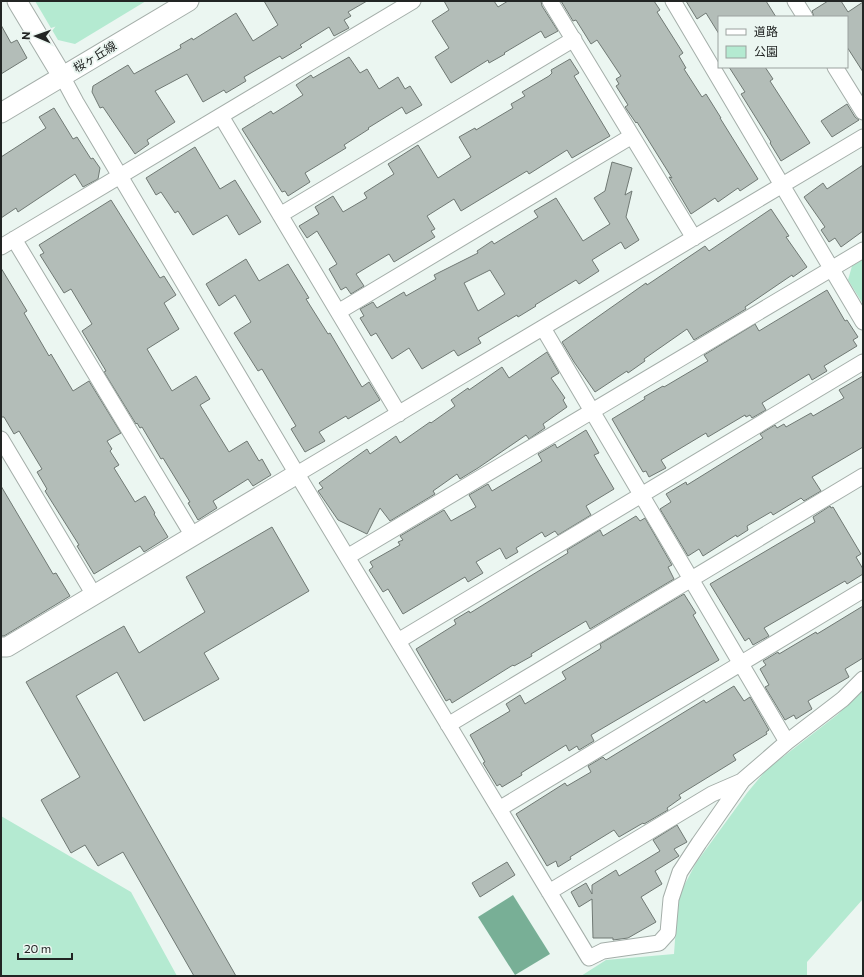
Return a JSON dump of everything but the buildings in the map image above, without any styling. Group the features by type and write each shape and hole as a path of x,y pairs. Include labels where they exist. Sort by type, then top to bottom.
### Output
{"street":[{"path":"17,1 297,474 589,958 603,950 659,943 668,933 671,899 680,872 743,780 787,742 843,699 863,679"},
{"name":"桜ヶ丘線","path":"1,113 189,1"},
{"path":"193,536 7,243 413,1"},
{"path":"550,1 694,238"},
{"path":"673,1 863,322"},
{"path":"795,1 804,16"},
{"path":"280,215 574,39"},
{"path":"836,68 863,112"},
{"path":"221,116 399,414"},
{"path":"338,312 632,136"},
{"path":"1,647 7,647 863,137"},
{"path":"347,557 863,250"},
{"path":"543,328 787,742"},
{"path":"398,641 863,362"},
{"path":"1,439 94,595"},
{"path":"448,725 863,476"},
{"path":"499,809 863,590"},
{"path":"549,892 712,794 743,780"}],"green space":[{"path":"35,1 146,1 75,44 58,40"},
{"path":"863,259 863,304 848,280 852,266"},
{"path":"863,690 863,899 807,962 807,976 581,976 606,960 674,954 678,897 696,863 747,793 766,770 837,715"},
{"path":"1,816 131,892 177,976 1,976"}],"shaded area":[{"path":"513,895 550,954 515,975 478,917"}]}
